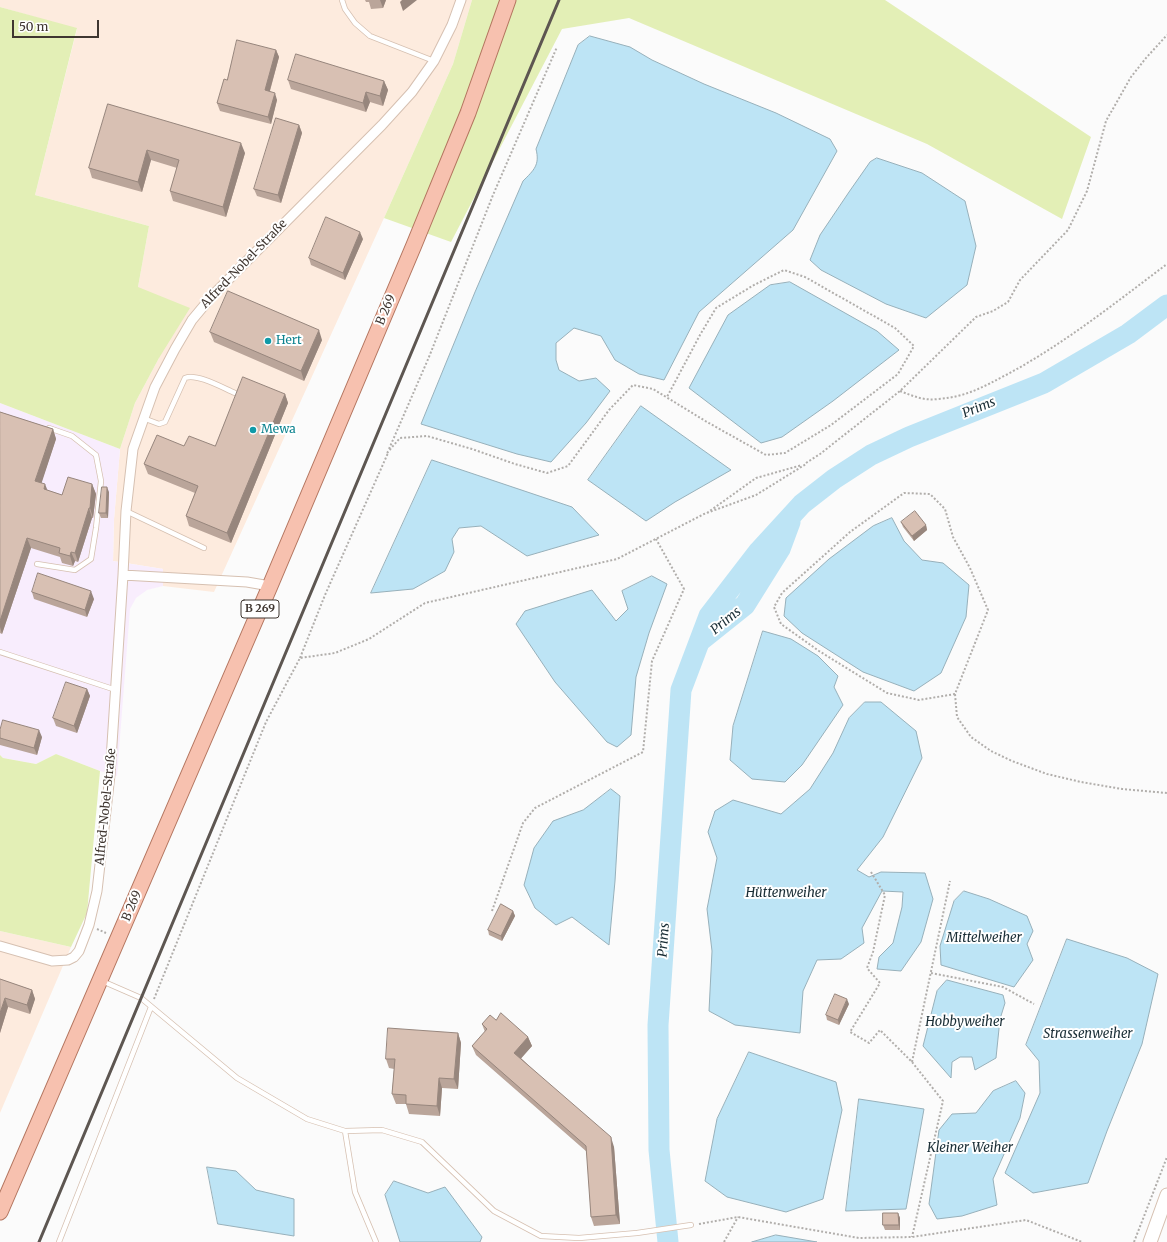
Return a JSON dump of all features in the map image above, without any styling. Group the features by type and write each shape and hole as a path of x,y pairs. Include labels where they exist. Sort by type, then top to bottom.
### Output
{"main road":[{"name":"B 269","path":"0,1212 270,586 411,252 459,135 508,0"},
{"path":"1150,1242 1167,1195"}],"street":[{"name":"Alfred-Nobel-Straße","path":"0,946 52,961 68,960 74,957 79,951 88,925 97,891 110,775 126,511 133,450 155,387 175,348 192,320 212,296 382,125 412,92 434,61 452,25 461,0"},
{"path":"123,575 247,582 270,586"}],"lane":[{"path":"342,0 345,9 355,23 370,36 434,61"},
{"path":"143,418 159,424 165,422 185,378 188,377 197,378 235,393"},
{"path":"37,564 75,570 91,559 101,481 96,455 72,436 43,427"},
{"path":"126,511 204,548"},
{"path":"0,652 116,690"},
{"path":"101,980 141,998 237,1078 307,1119 345,1131 382,1130 422,1142 494,1211 541,1236 579,1238 637,1234 691,1225"},
{"path":"59,1242 151,1007"},
{"path":"345,1131 355,1192 376,1242"}],"path":[{"path":"704,514 756,495 806,464 900,391 976,317 993,311 1008,302 1020,280 1068,230 1087,191 1106,121 1131,77 1167,35"},
{"path":"151,1007 266,722 300,658 325,595 388,454 429,357 493,195 557,47"},
{"path":"900,391 922,399 937,400 955,397 977,390 1023,366 1062,341 1167,264"},
{"path":"388,454 400,438 427,436 546,473 568,466 609,410 633,385 652,388 667,397 766,455 785,453 832,425 898,374 914,346 895,328 804,277 784,270 754,285 716,308 667,397"},
{"path":"300,658 335,653 369,639 425,603 617,558 704,514 756,478 806,464"},
{"path":"955,694 919,700 887,693 818,651 780,624 774,608 782,593 850,532 904,493 930,494 945,508 953,537 970,568 988,610 955,694 957,717 971,738 990,751 1047,774 1122,789 1167,793"},
{"path":"492,911 523,823 535,808 643,752 652,661 684,589 656,539"},
{"path":"871,872 885,895 873,952 867,968 880,982 850,1032 869,1043 880,1030 912,1062 943,1101 912,1237"},
{"path":"912,1062 950,881"},
{"path":"88,925 118,938"},
{"path":"930,973 1003,987 1034,1004"},
{"path":"1134,1242 1167,1157"},
{"path":"724,1242 738,1217"},
{"path":"691,1225 738,1217 859,1238 912,1237 1026,1220 1082,1242"}],"shaded area":[{"path":"0,0 472,0 453,64 214,592 163,586 163,569 113,561 114,519 120,449 135,403 159,358 138,287 149,226 35,195 77,29 0,7"},
{"path":"0,403 120,449 114,519 113,561 163,569 163,586 147,590 136,598 130,609 117,776 56,754 36,764 3,758 0,755"},
{"path":"0,931 71,947 0,1113"}],"green space":[{"path":"472,0 885,0 1091,137 1062,219 927,144 629,18 562,29 451,242 384,218 453,64"},
{"path":"0,7 77,28 35,195 149,226 138,287 190,308 159,358 135,403 120,449 0,403"},
{"path":"56,754 100,771 87,913 71,947 0,931 0,755 3,758 36,764"}],"water":[{"path":"590,36 630,47 652,60 704,84 776,113 830,139 837,151 793,230 699,312 664,380 639,374 615,360 601,336 574,328 556,343 556,360 559,370 579,381 596,378 610,391 586,423 551,462 517,454 421,424 475,292 523,181 530,174 537,163 536,149 578,45"},
{"path":"877,158 922,173 965,201 976,246 967,285 926,318 886,304 821,270 810,260 820,235 870,162"},
{"path":"790,282 877,331 899,350 833,401 782,437 761,443 689,388 728,315 770,285"},
{"path":"641,406 731,470 675,502 646,521 588,480"},
{"path":"432,460 572,507 599,535 527,556 481,526 459,528 452,539 454,552 445,571 413,589 371,593"},
{"path":"892,518 904,541 922,560 943,563 969,585 966,617 941,673 914,691 863,672 802,633 784,616 786,598 829,559 873,526"},
{"path":"652,576 667,584 649,633 636,677 631,735 617,747 607,742 555,682 516,624 525,611 592,590 616,621 628,609 622,591"},
{"path":"763,631 791,639 818,656 838,676 834,687 843,705 802,765 785,782 752,779 730,760 733,726"},
{"name":"Hüttenweiher","path":"865,702 881,702 916,731 922,758 883,837 857,870 869,877 881,872 925,873 933,899 921,942 901,971 877,969 879,957 893,943 902,907 903,892 882,891 862,928 864,943 841,959 817,960 803,991 800,1033 735,1025 709,1011 712,951 707,909 717,858 708,832 715,811 733,800 781,814 810,789 833,753 849,718"},
{"path":"611,789 620,796 615,881 609,945 572,917 556,925 535,908 524,885 534,848 553,821 583,810"},
{"name":"Mittelweiher","path":"964,891 989,899 1027,916 1033,931 1027,944 1033,960 1014,987 941,965 940,946 954,901"},
{"name":"Strassenweiher","path":"1067,939 1127,958 1158,974 1142,1044 1088,1183 1033,1193 1005,1173 1040,1093 1039,1061 1026,1045"},
{"name":"Hobbyweiher","path":"947,980 1003,995 1005,1003 1000,1019 996,1058 975,1070 972,1057 960,1057 952,1062 951,1078 923,1046 937,991"},
{"path":"749,1052 836,1082 842,1110 823,1199 786,1212 727,1197 705,1181 717,1119"},
{"name":"Kleiner Weiher","path":"1016,1081 1025,1093 1020,1118 993,1179 997,1205 962,1216 937,1219 929,1204 939,1130 952,1114 976,1113 993,1091"},
{"path":"859,1099 924,1109 906,1209 846,1211"},
{"path":"207,1167 236,1171 256,1190 294,1199 294,1236 218,1224"},
{"path":"394,1181 428,1193 445,1187 482,1237 480,1242 400,1242 385,1195"},
{"path":"776,1235 817,1242 752,1242"}],"building":[{"path":"237,40 276,50 265,90 275,93 268,117 217,103 224,79 227,80"},
{"path":"296,54 384,81 380,96 366,92 363,103 288,80"},
{"path":"108,104 241,143 223,207 170,191 179,160 147,150 138,182 89,168"},
{"path":"276,118 299,125 278,195 254,189"},
{"path":"326,217 360,232 343,273 309,258"},
{"name":"Hert","path":"228,291 319,330 301,371 210,332"},
{"path":"243,377 285,394 227,533 186,516 198,486 144,464 157,435 184,446 189,436 215,446"},
{"path":"0,412 53,429 35,481 45,484 44,489 62,495 68,477 92,484 90,508 75,553 71,552 70,556 59,553 60,548 27,538 0,621"},
{"path":"102,487 107,487 106,513 99,513"},
{"path":"915,511 926,525 912,536 901,522"},
{"path":"38,573 91,591 85,610 32,592"},
{"path":"66,682 87,689 74,726 53,718"},
{"path":"3,720 39,730 34,748 0,738 0,730"},
{"path":"501,904 513,911 501,936 488,930"},
{"path":"0,979 32,990 27,1005 5,998 0,1013"},
{"path":"835,994 847,999 838,1020 826,1015"},
{"path":"501,1013 528,1037 514,1053 611,1137 616,1215 591,1217 586,1146 472,1046 487,1029 482,1024 490,1015 496,1020"},
{"path":"388,1028 458,1033 454,1079 439,1078 437,1106 406,1104 406,1095 392,1094 395,1059 386,1059"},
{"path":"883,1213 898,1213 899,1225 883,1225"}],"waterway":[{"name":"Prims","path":"668,1242 659,1150 658,1025 681,690 709,616 759,551 802,504 834,479 871,455 909,437 1044,383 1128,334 1167,305"},
{"name":"Prims","path":"700,641 745,605 780,549 790,522"}],"railway":[{"path":"39,1242 559,0"}],"place":[{"name":"Hert","path":"268,341"},
{"name":"Mewa","path":"253,430"}]}
